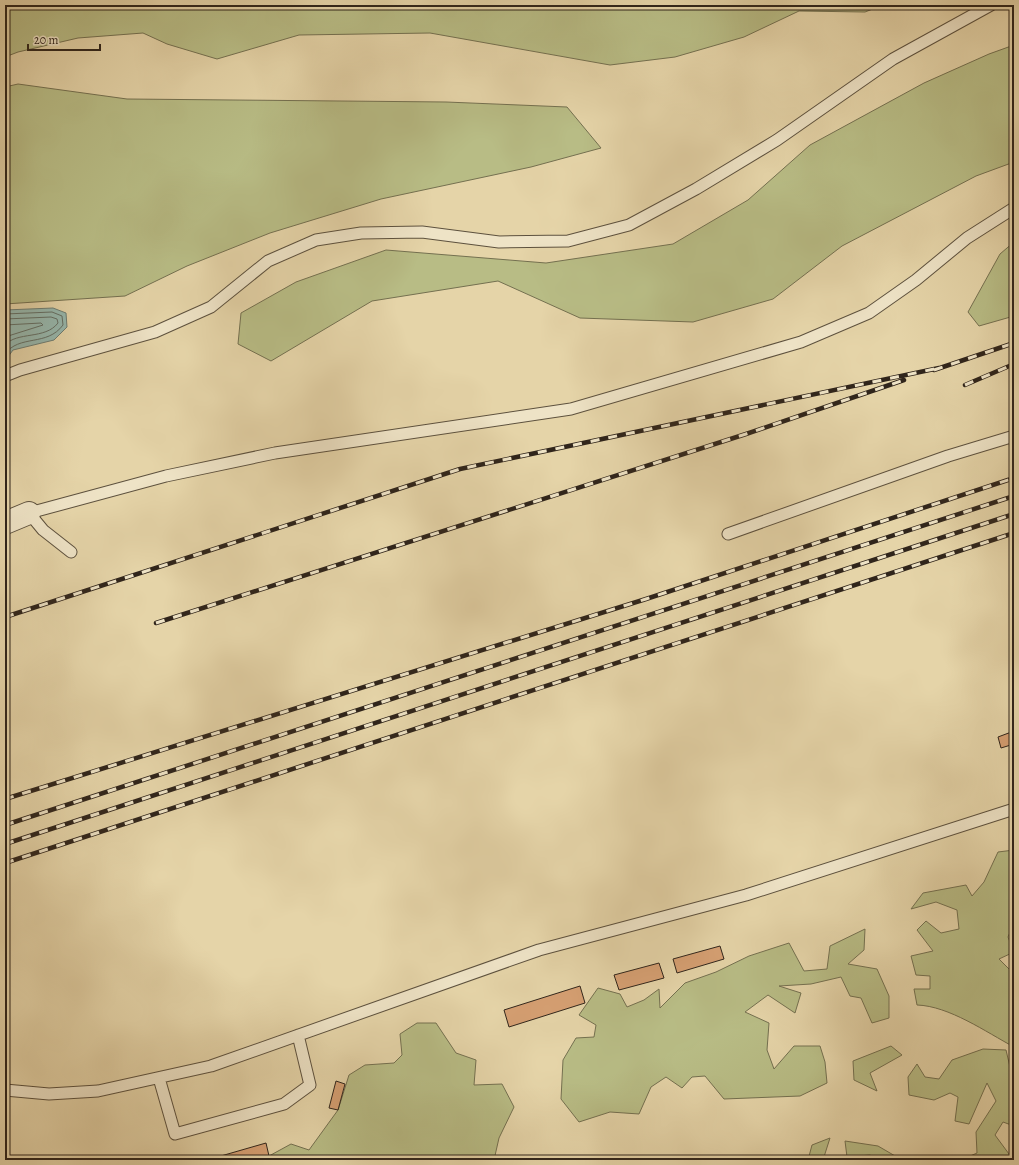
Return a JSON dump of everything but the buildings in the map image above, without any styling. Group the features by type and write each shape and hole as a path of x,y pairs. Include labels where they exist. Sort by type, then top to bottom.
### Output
{"street":[{"path":"5,523 29,513"}],"lane":[{"path":"5,376 20,370 155,332 211,307 268,262 316,240 361,233 422,232 499,242 568,240 629,225 696,189 776,140 893,59 992,5"},
{"path":"71,552 43,530 29,513 166,476 276,453 571,409 801,342 868,313 916,280 967,238 1014,208"},
{"path":"728,534 948,456 1014,436"},
{"path":"5,1090 49,1094 98,1091 211,1066 539,950 746,895 1014,809"},
{"path":"159,1078 175,1134 284,1104 310,1085 298,1035"}],"green space":[{"path":"5,5 883,5 865,12 799,11 744,37 675,57 610,65 430,33 299,35 217,59 167,44 143,33 78,38 18,52 5,57"},
{"path":"1014,45 1014,162 976,176 842,246 773,299 693,322 580,318 498,281 372,301 271,361 238,344 241,313 296,282 386,250 546,263 673,244 748,200 810,145 924,83 989,54"},
{"path":"18,84 127,99 446,102 567,107 601,148 531,167 381,199 270,233 187,266 125,296 5,304 5,87"},
{"path":"1014,242 1014,316 979,326 968,312 1000,254"},
{"path":"1014,850 1014,923 1008,937 1014,952 999,959 1014,974 1014,1047 954,1015 929,1006 917,1005 914,989 930,989 930,976 916,975 911,956 933,951 917,930 926,921 941,933 959,929 957,910 936,902 911,909 923,893 966,885 972,896 984,882 998,852"},
{"path":"865,929 864,950 848,964 877,969 889,996 889,1018 872,1023 861,998 850,996 841,977 811,984 779,986 801,993 795,1013 768,995 745,1012 769,1023 767,1050 774,1069 794,1046 820,1046 825,1062 827,1083 800,1096 724,1099 705,1076 692,1077 682,1088 666,1077 651,1087 639,1114 610,1112 579,1122 561,1099 563,1060 576,1038 594,1037 596,1025 579,1015 598,988 620,994 627,1007 644,1000 659,989 660,1008 685,983 716,972 749,956 789,943 804,971 827,969 830,946"},
{"path":"417,1023 436,1023 456,1053 476,1060 474,1085 502,1084 514,1107 499,1138 494,1160 254,1160 269,1156 291,1144 309,1150 338,1110 349,1075 365,1065 394,1063 402,1055 400,1034"},
{"path":"891,1046 902,1055 870,1073 877,1091 854,1080 853,1061"},
{"path":"983,1049 1006,1050 1010,1067 1014,1059 1014,1126 1003,1122 995,1135 1009,1154 1014,1153 1014,1160 961,1160 977,1153 976,1132 996,1101 987,1083 969,1124 955,1121 958,1097 950,1093 934,1100 909,1095 908,1077 917,1064 925,1077 939,1079 952,1060"},
{"path":"830,1138 823,1160 808,1160 812,1145"},
{"path":"845,1141 878,1146 902,1160 878,1160 870,1155 847,1157"}],"water":[{"path":"53,308 66,313 67,327 54,340 13,350 5,361 5,310"}],"railway":[{"path":"934,370 1014,343"},
{"path":"965,385 1014,364"},
{"path":"5,617 460,469 939,368"},
{"path":"156,623 746,434 904,380"},
{"path":"5,799 646,599 1014,478"},
{"path":"5,825 1014,496"},
{"path":"5,844 1014,514"},
{"path":"5,863 1014,533"}]}
